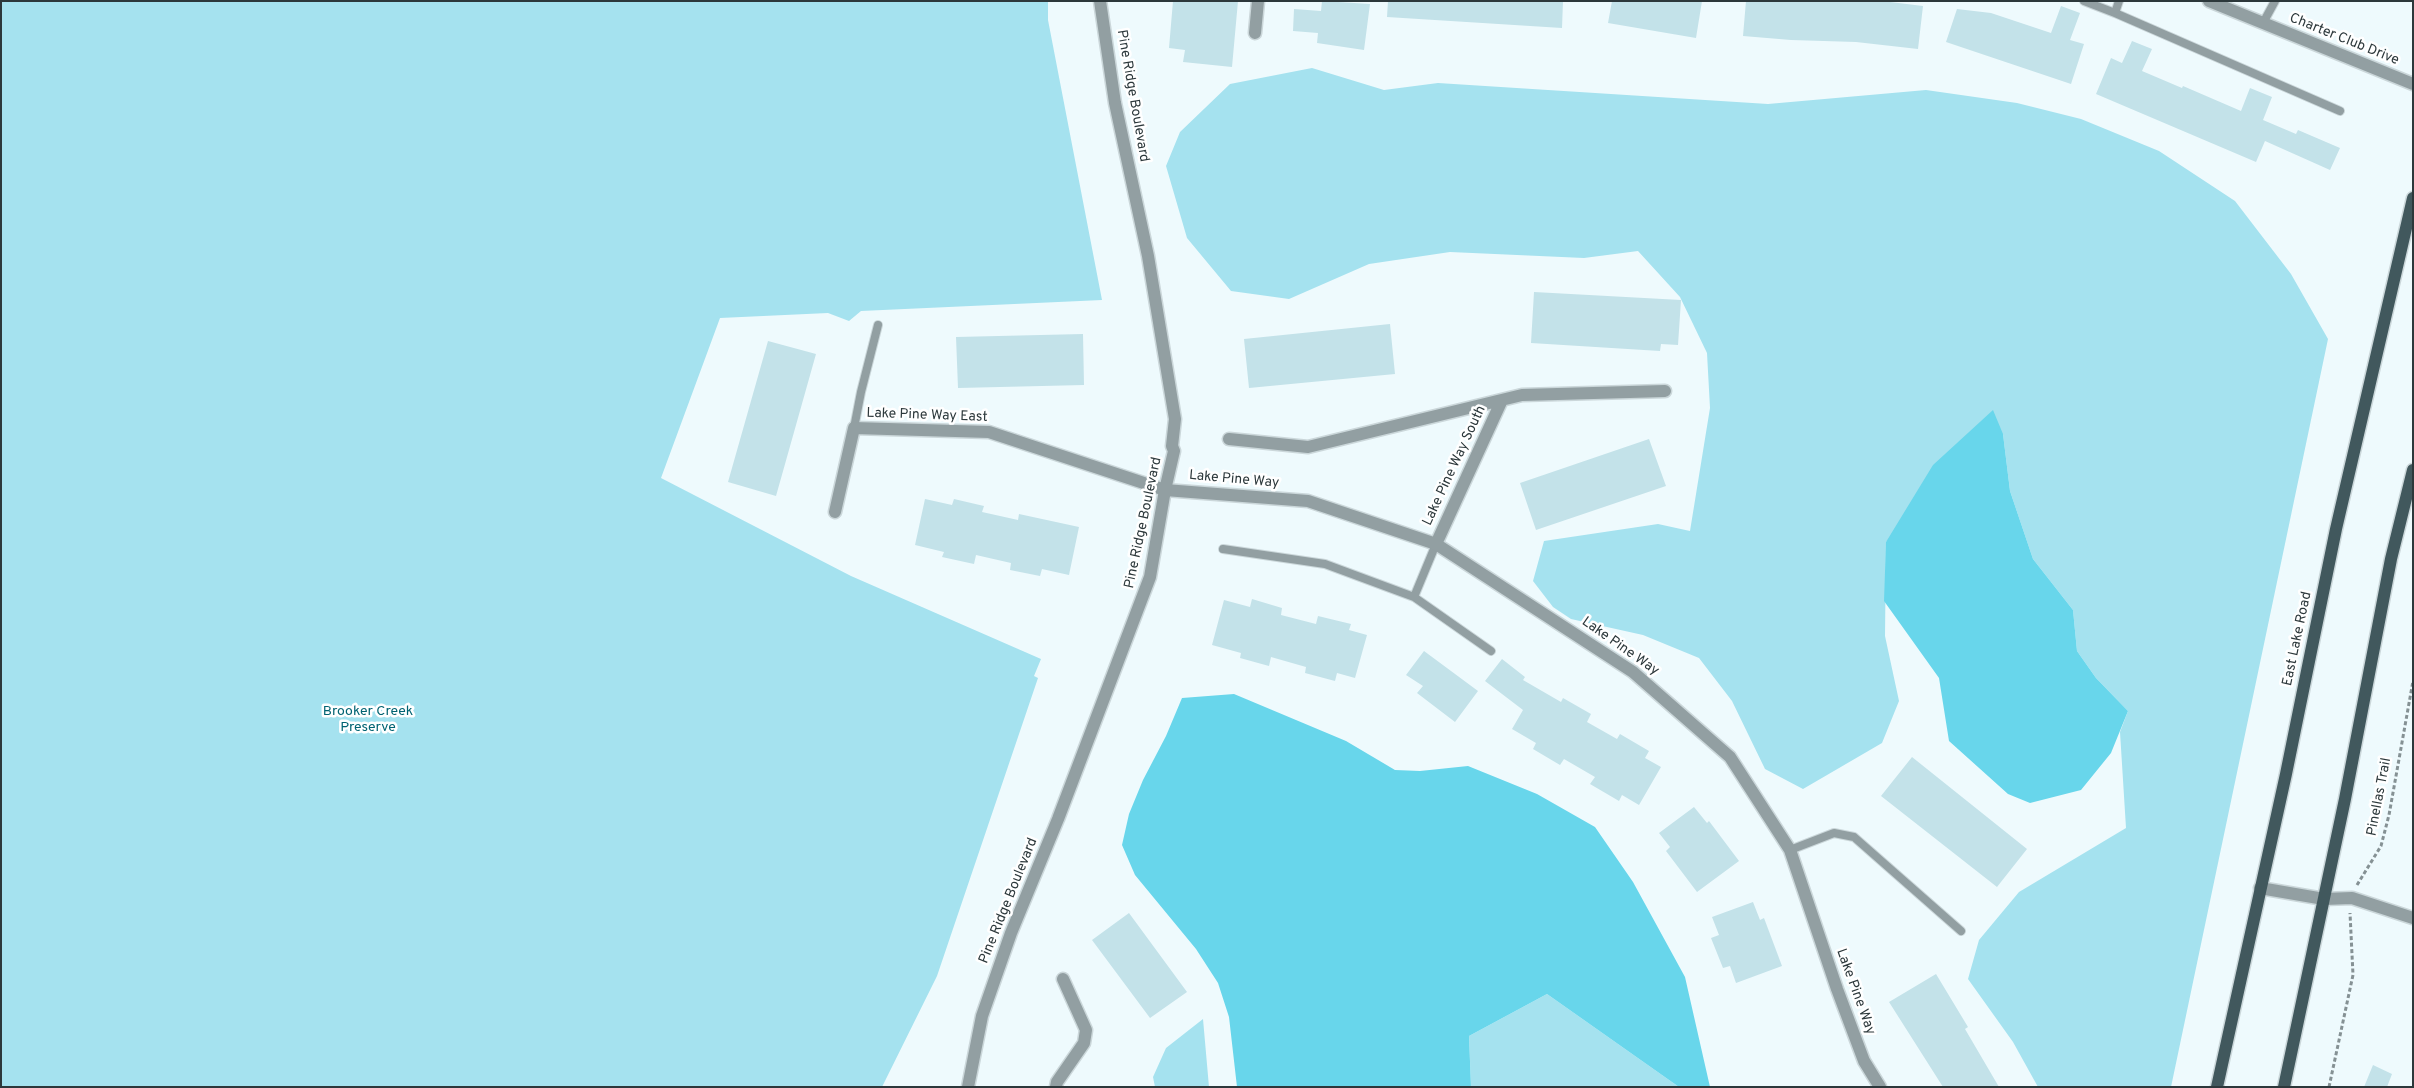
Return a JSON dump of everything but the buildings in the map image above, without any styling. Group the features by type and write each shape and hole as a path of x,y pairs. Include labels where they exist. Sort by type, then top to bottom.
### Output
{"main road":[{"name":"East Lake Road","path":"2217,1087 2336,529 2413,198"},
{"path":"2284,1087 2324,900 2391,559 2413,470"}],"street":[{"name":"Pine Ridge Boulevard","path":"968,1087 982,1016 1011,933 1058,819 1150,577 1165,490 1174,451 1172,446 1175,419 1148,256 1115,103 1100,1"},
{"path":"1255,33 1258,1"},
{"name":"Charter Club Drive","path":"2208,1 2413,84"},
{"path":"1229,440 1308,447 1522,395 1665,391"},
{"name":"Lake Pine Way South","path":"1436,544 1502,400"},
{"name":"Lake Pine Way East","path":"835,512 854,428 989,432 1165,490"},
{"name":"Lake Pine Way","path":"1165,490 1308,501 1436,544 1633,672 1730,757 1790,850 1837,990 1864,1060 1880,1087"},
{"path":"2260,888 2324,900 2352,898 2413,918"},
{"path":"1056,1087 1057,1082 1084,1043 1086,1030 1063,979"}],"lane":[{"path":"2084,1 2340,111"},
{"path":"2115,13 2119,1"},
{"path":"2263,23 2275,1"},
{"path":"854,428 878,325"},
{"path":"1414,597 1436,544"},
{"path":"1223,550 1325,564 1414,597 1491,651"},
{"path":"1790,850 1834,833 1854,837 1961,931"}],"path":[{"name":"Pinellas Trail","path":"2329,1087 2354,975 2354,949 2350,918 2352,898 2358,884 2381,846 2389,815 2413,681"}],"green space":[{"name":"Brooker Creek Preserve","path":"1,1 1048,1 1048,20 1102,300 861,311 849,321 828,313 720,318 661,478 851,576 1041,659 1034,676 1038,678 937,976 882,1087 1,1087"},
{"path":"1312,68 1384,90 1438,83 1768,104 1926,90 2017,103 2081,119 2159,151 2235,201 2291,274 2328,339 2171,1087 2038,1087 2013,1042 1968,979 1979,940 2019,892 2126,828 2120,732 2128,711 2096,678 2077,651 2073,610 2033,559 2010,491 2003,434 1886,542 1885,636 1899,701 1882,743 1803,789 1765,769 1732,701 1699,658 1643,635 1571,619 1553,607 1533,581 1544,541 1658,524 1690,531 1710,408 1707,353 1680,297 1638,251 1584,258 1450,252 1369,264 1289,299 1231,291 1187,238 1166,166 1180,132 1230,84"},
{"path":"1547,994 1679,1087 1471,1087 1469,1036"},
{"path":"1203,1019 1209,1087 1155,1087 1153,1077 1166,1048"}],"shaded area":[{"path":"1993,410 2003,434 2010,491 2033,559 2073,610 2077,651 2096,678 2128,711 2111,753 2081,790 2030,803 2008,794 1949,741 1939,678 1884,601 1886,542 1933,465"},
{"path":"1234,694 1346,741 1395,770 1420,771 1468,766 1537,794 1595,827 1633,882 1685,977 1710,1087 1679,1087 1547,994 1469,1036 1471,1087 1237,1087 1229,1017 1218,983 1196,949 1135,875 1122,845 1129,814 1182,698"}]}
